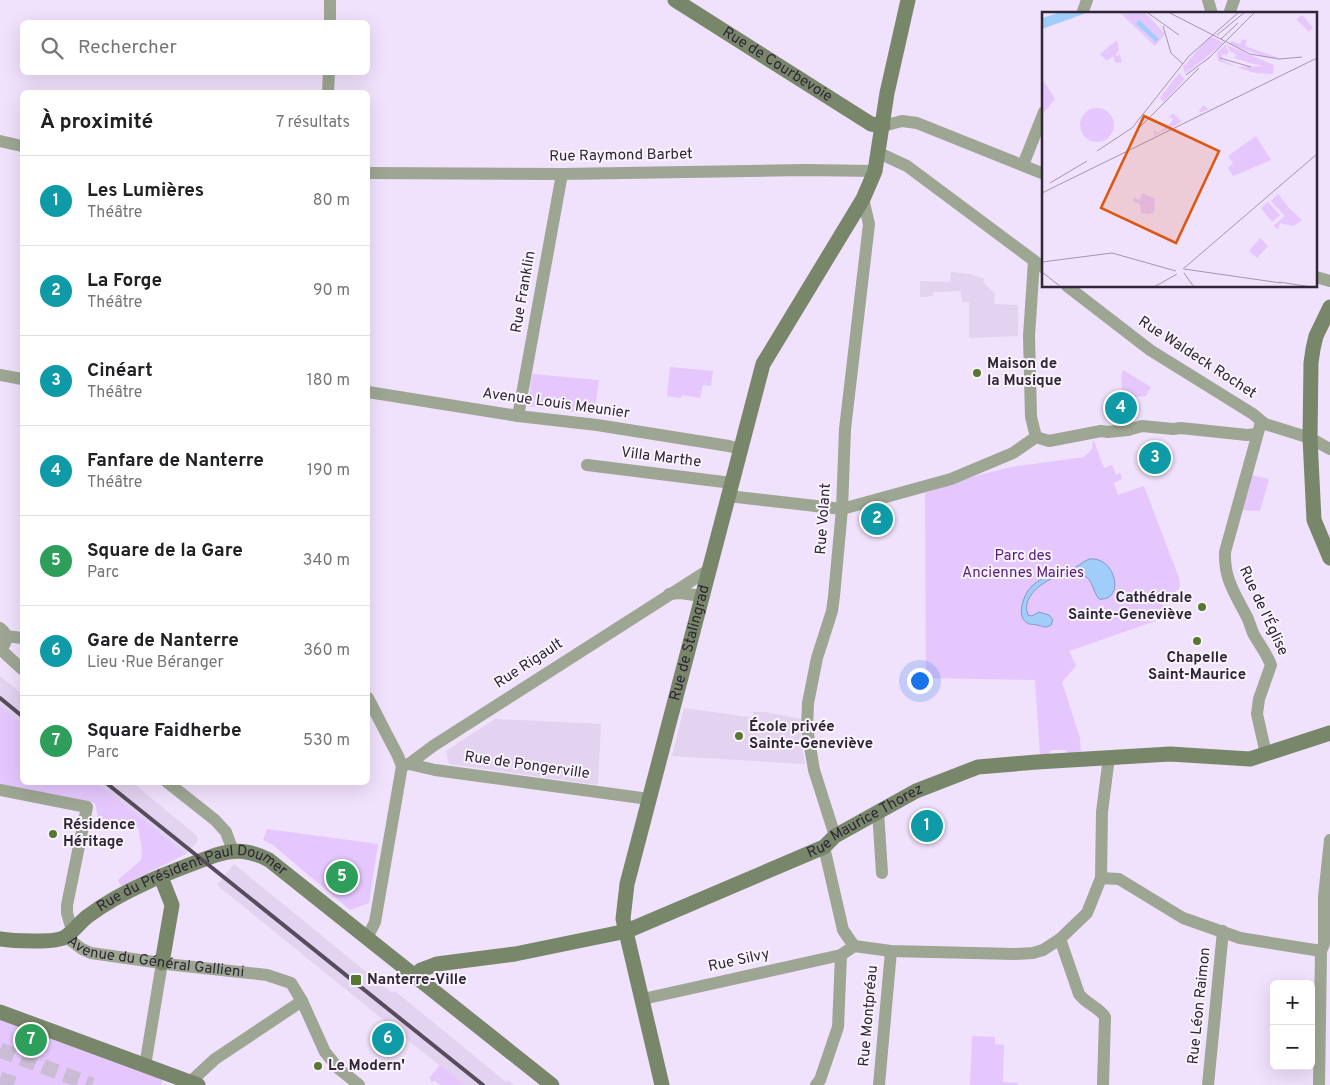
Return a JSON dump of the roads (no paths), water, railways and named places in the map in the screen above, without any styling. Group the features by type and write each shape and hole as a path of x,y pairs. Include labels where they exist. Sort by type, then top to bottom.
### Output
{"street":[{"path":"330,0 330,20"},
{"name":"Rue de Courbevoie","path":"675,0 871,124 883,126"},
{"name":"Rue de Stalingrad","path":"662,1085 623,919 627,884 763,364 863,198 875,172 887,93 908,0"},
{"path":"1083,12 1088,0"},
{"path":"1230,12 1234,0"},
{"path":"328,90 329,75"},
{"path":"1023,165 1042,117"},
{"path":"883,126 902,121 917,123 1042,173"},
{"path":"0,141 20,146"},
{"path":"879,153 907,166 1039,265 1029,336 1031,417 1036,437"},
{"name":"Rue Raymond Barbet","path":"370,173 562,174 804,170 875,172"},
{"name":"Rue Franklin","path":"518,416 562,174"},
{"name":"Rue Volant","path":"835,836 814,770 807,728 808,703 817,658 832,611 842,509 845,429 869,224 863,198"},
{"name":"Rue Waldeck Rochet","path":"1070,288 1150,350 1253,414 1259,428"},
{"path":"1330,308 1316,336 1313,349 1311,363 1310,438 1314,520 1330,558"},
{"path":"0,375 20,379"},
{"name":"Avenue Louis Meunier","path":"370,392 518,416 597,425 740,449"},
{"path":"1036,437 1049,441 1101,432 1128,430 1142,426 1259,428 1310,438 1330,449"},
{"name":"Rue de l'Église","path":"1259,428 1225,552 1225,560 1232,588 1249,620 1251,630 1272,665 1259,700 1257,714 1266,754"},
{"path":"842,509 951,479 1013,453 1036,437"},
{"name":"Villa Marthe","path":"587,465 842,509"},
{"name":"Rue Rigault","path":"405,765 710,569"},
{"path":"669,594 680,593 702,596"},
{"path":"3,632 20,637"},
{"path":"3,632 6,643 0,650 20,667"},
{"path":"366,938 375,922 405,765 398,756 370,702"},
{"name":"Rue Maurice Thorez","path":"414,976 421,970 437,964 515,954 627,931 824,847 835,836 916,791 978,767 1170,754 1250,759 1330,733"},
{"path":"816,1085 820,1080 838,1027 842,955 854,946 891,951 985,954 1033,953 1043,950 1060,939 1086,913 1102,878 1102,812 1110,757"},
{"name":"Rue de Pongerville","path":"405,765 650,799"},
{"path":"171,785 215,820 226,832 233,851"},
{"path":"0,790 87,807 67,906 69,933"},
{"path":"878,811 882,873"},
{"path":"1319,1085 1325,946 1324,897 1330,840"},
{"path":"824,847 843,930 854,946"},
{"name":"Rue du Président Paul Doumer","path":"69,933 87,916 113,900 216,855 247,850 269,860 552,1085"},
{"path":"145,1066 172,905 161,878"},
{"path":"1102,878 1119,879 1183,918 1240,938 1325,946"},
{"name":"Rue Léon Raimon","path":"1208,1085 1223,931"},
{"name":"Avenue du Général Gallieni","path":"0,939 24,941 69,933 82,950 91,953 267,975 291,983 302,1001 325,1052 338,1068 359,1085"},
{"path":"1060,939 1079,994 1105,1017 1103,1085"},
{"name":"Rue Montpréau","path":"879,1085 891,951"},
{"name":"Rue Silvy","path":"642,999 842,955"},
{"path":"0,1012 192,1084 215,1059 302,1001"}],"water":[{"path":"1089,559 1099,560 1106,564 1111,571 1115,587 1112,594 1107,598 1099,599 1088,578 1077,573 1057,576 1037,589 1030,597 1027,606 1028,615 1032,616 1039,612 1049,615 1053,620 1051,625 1044,627 1030,624 1023,619 1022,604 1026,594 1035,583 1072,569"}],"tunnel":[{"path":"0,1050 92,1085"},
{"path":"0,1079 18,1085"}],"railway":[{"path":"0,698 20,714"},
{"path":"109,785 483,1085"}],"place":[{"name":"Maison de la Musique","path":"977,373"},
{"name":"Fanfare de Nanterre","path":"1121,408"},
{"name":"Cinéart","path":"1155,458"},
{"name":"La Forge","path":"877,519"},
{"name":"Cathédrale Sainte-Geneviève","path":"1202,607"},
{"name":"Chapelle Saint-Maurice","path":"1197,641"},
{"name":"École privée Sainte-Geneviève","path":"739,736"},
{"name":"Les Lumières","path":"927,826"},
{"name":"Résidence Héritage","path":"53,834"},
{"name":"Square de la Gare","path":"342,877"},
{"name":"Nanterre-Ville","path":"356,980"},
{"name":"Gare de Nanterre","path":"388,1039"},
{"name":"Square Faidherbe","path":"31,1040"},
{"name":"Le Modern'","path":"318,1066"}],"park label":[{"name":"Parc des Anciennes Mairies","path":"1023,564"}]}
